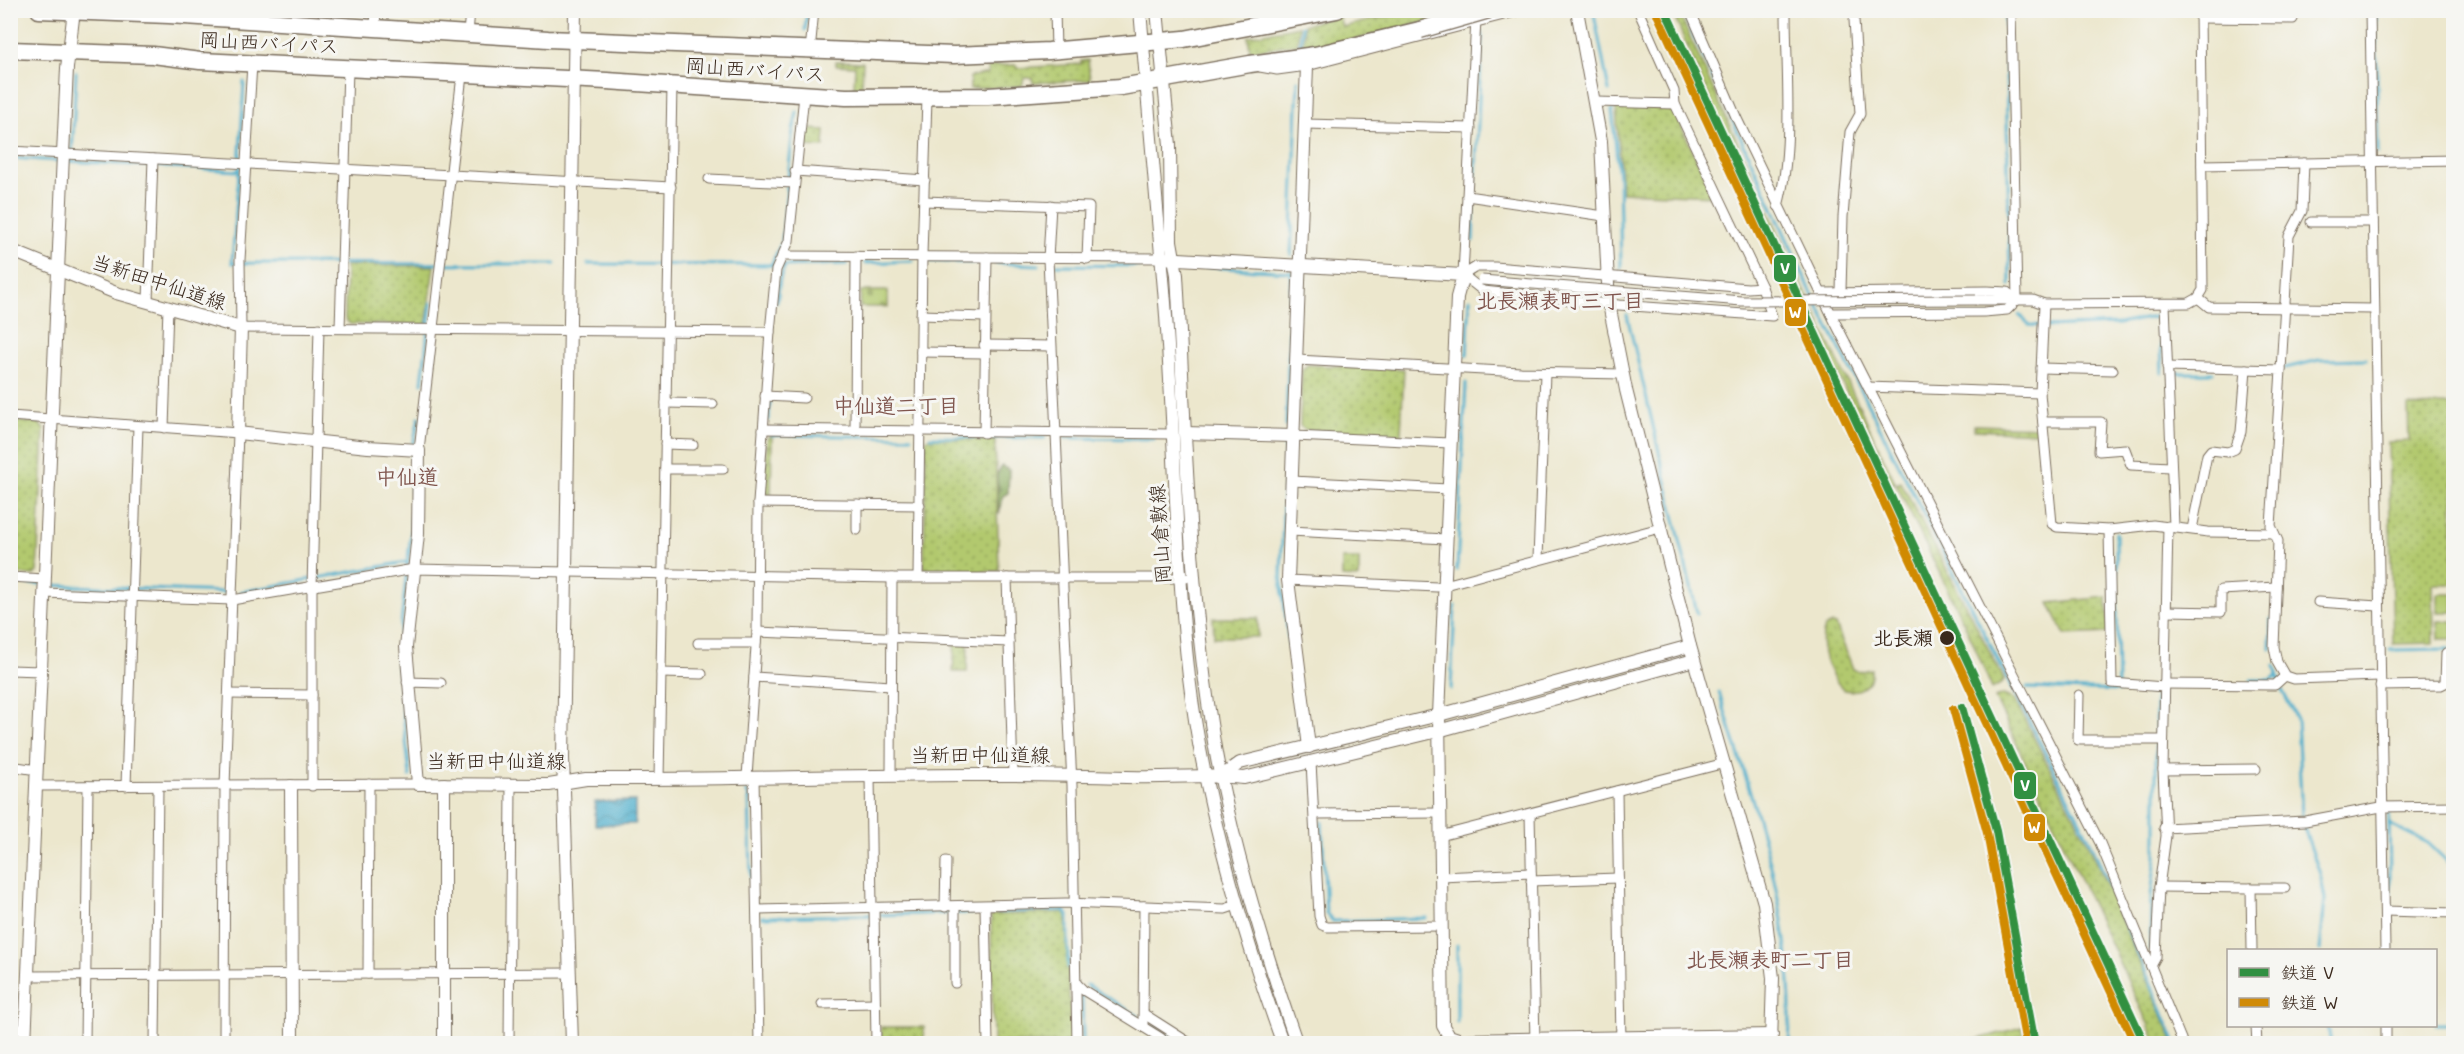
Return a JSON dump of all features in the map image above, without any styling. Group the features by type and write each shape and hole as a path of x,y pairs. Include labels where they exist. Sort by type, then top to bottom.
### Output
{"highway":[{"name":"岡山西バイパス","path":"39,10 255,15 375,28 468,34 810,51 954,55 1056,50 1161,41 1230,32 1337,10"},
{"name":"岡山西バイパス","path":"10,50 153,55 252,64 804,94 927,98 1053,93 1146,82 1250,64 1315,56 1489,10"}],"street":[{"path":"375,28 376,10"},
{"path":"468,34 470,10"},
{"path":"572,1044 564,783 575,10"},
{"path":"810,51 814,10"},
{"path":"1055,10 1056,50"},
{"name":"岡山倉敷線","path":"1140,10 1161,258 1172,434 1188,578 1222,776 1262,934 1298,1044"},
{"name":"岡山倉敷線","path":"1157,10 1170,145 1171,241 1185,433 1190,678 1207,777 1238,905 1250,951 1283,1044"},
{"path":"1230,32 1256,18 1291,10"},
{"path":"1477,10 1463,275 1457,297 1438,715 1443,1026 1447,1040 1772,1039 1773,978 1764,903 1690,646 1623,374 1609,304 1601,141 1579,11"},
{"path":"1250,64 1278,70 1307,66 1523,10"},
{"path":"1463,275 1483,291 1609,304 1772,316 1762,287 1675,104 1674,91 1638,10"},
{"path":"1690,10 1778,206 2100,843 2183,1044"},
{"path":"1778,206 1784,186 1787,121 1786,10"},
{"path":"1832,313 1984,312 2007,310 2017,300 2011,10"},
{"path":"2370,10 2381,807 2388,911 2385,949"},
{"path":"25,1044 57,269 66,157 69,52 74,11"},
{"path":"779,262 856,256 922,255 1087,260 1174,258 1463,275 1482,280 1673,297 1764,302 2033,300 2044,304 2189,303 2198,298 2203,290 2200,14 2293,19"},
{"path":"1841,291 1843,217 1850,132 1860,114 1854,20"},
{"path":"252,64 241,164 241,328 770,332"},
{"path":"1307,66 1298,360 1288,580 1309,747"},
{"path":"340,328 348,69"},
{"path":"10,416 238,433 414,450 442,262 448,175 462,75"},
{"path":"659,779 672,86"},
{"path":"759,1044 757,910 751,777 757,632 758,503 763,429 769,396 770,332 779,262 789,241 790,183 795,171 804,94"},
{"path":"918,577 922,255 927,98"},
{"path":"1596,102 1675,104"},
{"path":"1305,124 1471,128"},
{"path":"10,152 153,164 241,164 670,187"},
{"path":"2202,165 2454,160"},
{"path":"2280,680 2274,647 2274,587 2278,541 2272,533 2271,526 2289,236 2302,211 2304,163"},
{"path":"148,301 153,164"},
{"path":"795,171 925,180"},
{"path":"709,179 790,183"},
{"path":"1467,196 1604,216"},
{"path":"924,201 1089,207 1087,260"},
{"path":"1051,206 1048,259 1071,775 1077,1044"},
{"path":"2311,222 2373,222"},
{"name":"当新田中仙道線","path":"10,250 116,293 241,328 238,433"},
{"path":"855,431 856,256"},
{"path":"984,433 987,257"},
{"path":"1463,275 1476,267 1495,267 1762,287"},
{"path":"1822,293 1987,291 2007,292 2017,300"},
{"path":"2198,298 2209,307 2374,309"},
{"path":"2044,304 2040,393 2052,524 2057,527 2109,530 2137,525 2272,533"},
{"path":"2151,966 2156,957 2159,887 2166,836 2163,770 2158,740 2164,686 2174,472 2170,467 2165,304"},
{"path":"164,428 168,307"},
{"path":"921,315 985,317"},
{"path":"312,786 312,581 319,328"},
{"path":"921,352 1051,346"},
{"path":"1298,360 1545,373 1623,374"},
{"path":"2167,367 2281,370"},
{"path":"2042,368 2113,370"},
{"path":"2192,529 2207,455 2211,450 2228,452 2235,449 2241,432 2246,369"},
{"path":"1538,559 1545,373"},
{"path":"1868,387 2040,393"},
{"path":"769,396 804,398"},
{"path":"666,403 713,405"},
{"path":"2043,422 2101,422 2099,451 2125,449 2131,465 2170,467"},
{"path":"126,786 130,590 138,426"},
{"path":"763,429 1172,434"},
{"path":"224,1044 225,786 238,433"},
{"path":"1185,433 1450,443"},
{"path":"665,444 693,445"},
{"name":"当新田中仙道線","path":"414,450 418,534 409,569 406,647 407,682 418,784 564,783 586,779 1013,774 1244,778 1438,731 1694,660"},
{"path":"665,469 723,469"},
{"path":"1292,481 1448,489"},
{"path":"758,503 920,505"},
{"path":"856,530 857,504"},
{"path":"1288,580 1437,586 1660,528"},
{"path":"2109,530 2112,683 2164,686 2294,679 2379,681 2441,686 2445,683 2446,653"},
{"path":"1290,531 1446,539"},
{"path":"10,577 44,585 130,590 232,600 312,581 409,569 892,578 1188,578"},
{"path":"891,775 892,578"},
{"path":"1007,578 1013,774"},
{"path":"2166,611 2221,612 2221,590 2274,587"},
{"path":"2318,602 2378,606"},
{"path":"757,632 1009,642"},
{"path":"698,643 756,643"},
{"path":"1222,776 1240,764 1438,715 1690,646"},
{"path":"10,670 41,671"},
{"path":"661,673 702,674"},
{"path":"754,677 891,686"},
{"path":"407,682 441,683"},
{"path":"229,694 312,695"},
{"path":"2079,695 2078,740 2158,740"},
{"path":"1311,762 1318,916 1322,925 1327,927 1442,926"},
{"path":"1440,836 1725,763"},
{"path":"10,766 36,770"},
{"path":"2163,770 2256,769"},
{"path":"870,776 876,1044"},
{"path":"368,974 369,784"},
{"path":"36,786 418,784"},
{"path":"444,784 444,1044"},
{"path":"509,1044 511,784"},
{"path":"85,1044 88,786"},
{"path":"155,1044 158,786"},
{"path":"291,786 292,1044"},
{"path":"1617,791 1621,1041"},
{"path":"2164,828 2305,821 2381,807 2454,806"},
{"path":"1315,814 1439,813"},
{"path":"1530,814 1535,1041"},
{"path":"946,861 953,910 955,983"},
{"path":"1441,876 1618,878"},
{"path":"2159,887 2285,888"},
{"path":"2251,888 2252,949"},
{"path":"757,910 953,910 985,906 1074,904 1225,909 1238,905"},
{"path":"985,906 988,1044"},
{"path":"1143,1026 1144,906"},
{"path":"2388,911 2454,913"},
{"path":"28,976 570,973"},
{"path":"1076,983 1083,990 1161,1038 1161,1044"},
{"path":"822,1004 875,1003"},
{"path":"1144,1014 1191,1044"},
{"path":"2256,1027 2257,1044"},
{"path":"2386,1027 2386,1044"},
{"path":"10,1029 25,1029"}],"green space":[{"path":"1410,11 1470,11 1316,49 1303,49 1304,25 1339,15 1342,27"},
{"path":"1672,11 1678,11 1798,277 1895,482 1890,485 1726,136"},
{"path":"1299,26 1297,47 1294,44 1250,51 1248,36"},
{"path":"1088,60 1090,80 1033,83 1032,78 1024,78 1022,86 970,89 970,77 988,73 988,66 1016,65 1017,68 1081,64 1081,61"},
{"path":"836,61 863,62 862,87 854,87 855,66 836,65"},
{"path":"1616,107 1666,108 1675,113 1714,196 1622,192"},
{"path":"805,129 825,130 824,147 805,146"},
{"path":"346,265 434,266 426,325 350,324 345,319"},
{"path":"861,291 888,291 888,307 860,307"},
{"path":"1307,365 1404,369 1401,434 1305,430 1300,426 1302,370"},
{"path":"2453,405 2453,584 2433,584 2434,643 2393,644 2388,442 2409,441 2408,406"},
{"path":"11,421 39,423 44,430 37,572 34,575 11,574"},
{"path":"1974,425 2040,427 2041,433 1974,430"},
{"path":"769,436 772,436 771,497 765,494"},
{"path":"929,438 995,440 999,571 928,573 924,568 926,440"},
{"path":"1002,466 1009,470 1008,493 1003,496 999,514 997,474"},
{"path":"1901,482 2004,679 1992,689 1972,640 1896,484"},
{"path":"1342,559 1359,559 1359,578 1342,577"},
{"path":"2438,594 2453,594 2453,612 2438,612"},
{"path":"2107,597 2108,633 2065,635 2049,603"},
{"path":"1213,618 1258,618 1258,637 1214,637"},
{"path":"2438,621 2453,621 2453,639 2439,639"},
{"path":"1836,625 1853,669 1859,672 1871,669 1868,684 1860,689 1844,690 1829,669 1822,643 1825,627"},
{"path":"955,641 968,642 967,672 953,672"},
{"path":"2003,695 2014,699 2090,847 2174,1043 2157,1043 1995,698"},
{"path":"1063,912 1066,915 1071,1043 993,1043 991,915"},
{"path":"881,1027 924,1027 924,1043 881,1043"},
{"path":"2022,1027 2026,1043 1964,1043"}],"water":[{"path":"635,801 635,824 595,825 595,802"}],"waterway":[{"path":"805,30 807,10"},
{"path":"1682,10 1814,298"},
{"path":"2005,10 2010,285"},
{"path":"2376,10 2378,153"},
{"path":"1594,14 1609,91"},
{"path":"1300,49 1302,26"},
{"path":"1475,188 1482,33"},
{"path":"72,154 76,72"},
{"path":"1291,255 1298,80"},
{"path":"239,171 244,82"},
{"path":"1612,110 1619,177 1621,267"},
{"path":"771,265 782,242 792,136 797,112"},
{"path":"10,158 59,161"},
{"path":"66,161 239,171 232,263 555,264"},
{"path":"1473,241 1474,206"},
{"path":"865,263 913,261"},
{"path":"931,261 978,263"},
{"path":"995,263 1039,265"},
{"path":"588,264 774,265"},
{"path":"781,266 847,264"},
{"path":"1057,265 1142,266"},
{"path":"777,302 780,278 785,266"},
{"path":"1194,266 1291,272 1286,426"},
{"path":"1467,355 1470,299"},
{"path":"422,383 431,303"},
{"path":"1817,304 2092,845 2176,1044"},
{"path":"1627,315 1697,613"},
{"path":"2019,315 2030,325 2040,326"},
{"path":"2047,327 2118,324 2160,316 2162,373"},
{"path":"2285,368 2319,360 2366,359"},
{"path":"2173,373 2213,373"},
{"path":"2273,374 2276,374 2275,398"},
{"path":"1457,570 1466,383"},
{"path":"769,420 770,398"},
{"path":"413,445 419,417"},
{"path":"772,435 911,437"},
{"path":"930,437 1045,438"},
{"path":"1065,438 1154,439"},
{"path":"1217,440 1285,443 1281,578 1300,732"},
{"path":"410,776 397,660 411,533 412,452"},
{"path":"2268,506 2271,461"},
{"path":"2116,533 2118,691"},
{"path":"240,592 406,562"},
{"path":"10,583 40,584"},
{"path":"47,585 225,592"},
{"path":"1451,689 1455,606"},
{"path":"2270,648 2271,619"},
{"path":"2390,650 2454,649"},
{"path":"2275,666 2281,688 2297,719 2302,818"},
{"path":"2251,680 2271,680 2277,675"},
{"path":"2027,688 2152,692 2156,696 2156,857 2151,895 2150,949"},
{"path":"1719,692 1759,822 1780,908 1790,997 1789,1044"},
{"path":"1320,778 1321,806"},
{"path":"746,791 749,797 752,916"},
{"path":"2389,812 2391,949"},
{"path":"1322,822 1326,913 1333,921 1426,918"},
{"path":"2389,824 2428,843 2454,868"},
{"path":"2303,825 2320,874 2325,899 2320,949"},
{"path":"997,912 1064,910 1068,915 1068,967"},
{"path":"762,917 973,913"},
{"path":"1457,945 1457,1022"},
{"path":"1087,985 1138,1016"},
{"path":"1082,994 1083,1044"},
{"path":"2437,1024 2454,1024"},
{"path":"1154,1026 1180,1044"},
{"path":"2328,1027 2331,1044"}],"rail line":[{"name":"V","path":"1665,10 2145,1044"},
{"name":"W","path":"1657,14 2135,1044"},
{"name":"V","path":"1962,707 1996,831 2035,1044"},
{"name":"W","path":"1953,709 1987,833 2026,1044"}],"place":[{"name":"北長瀬","path":"1947,638"}],"district":[{"name":"北長瀬表町三丁目","path":"1560,301"},
{"name":"中仙道二丁目","path":"896,406"},
{"name":"中仙道","path":"407,477"},
{"name":"北長瀬表町二丁目","path":"1770,960"}]}
